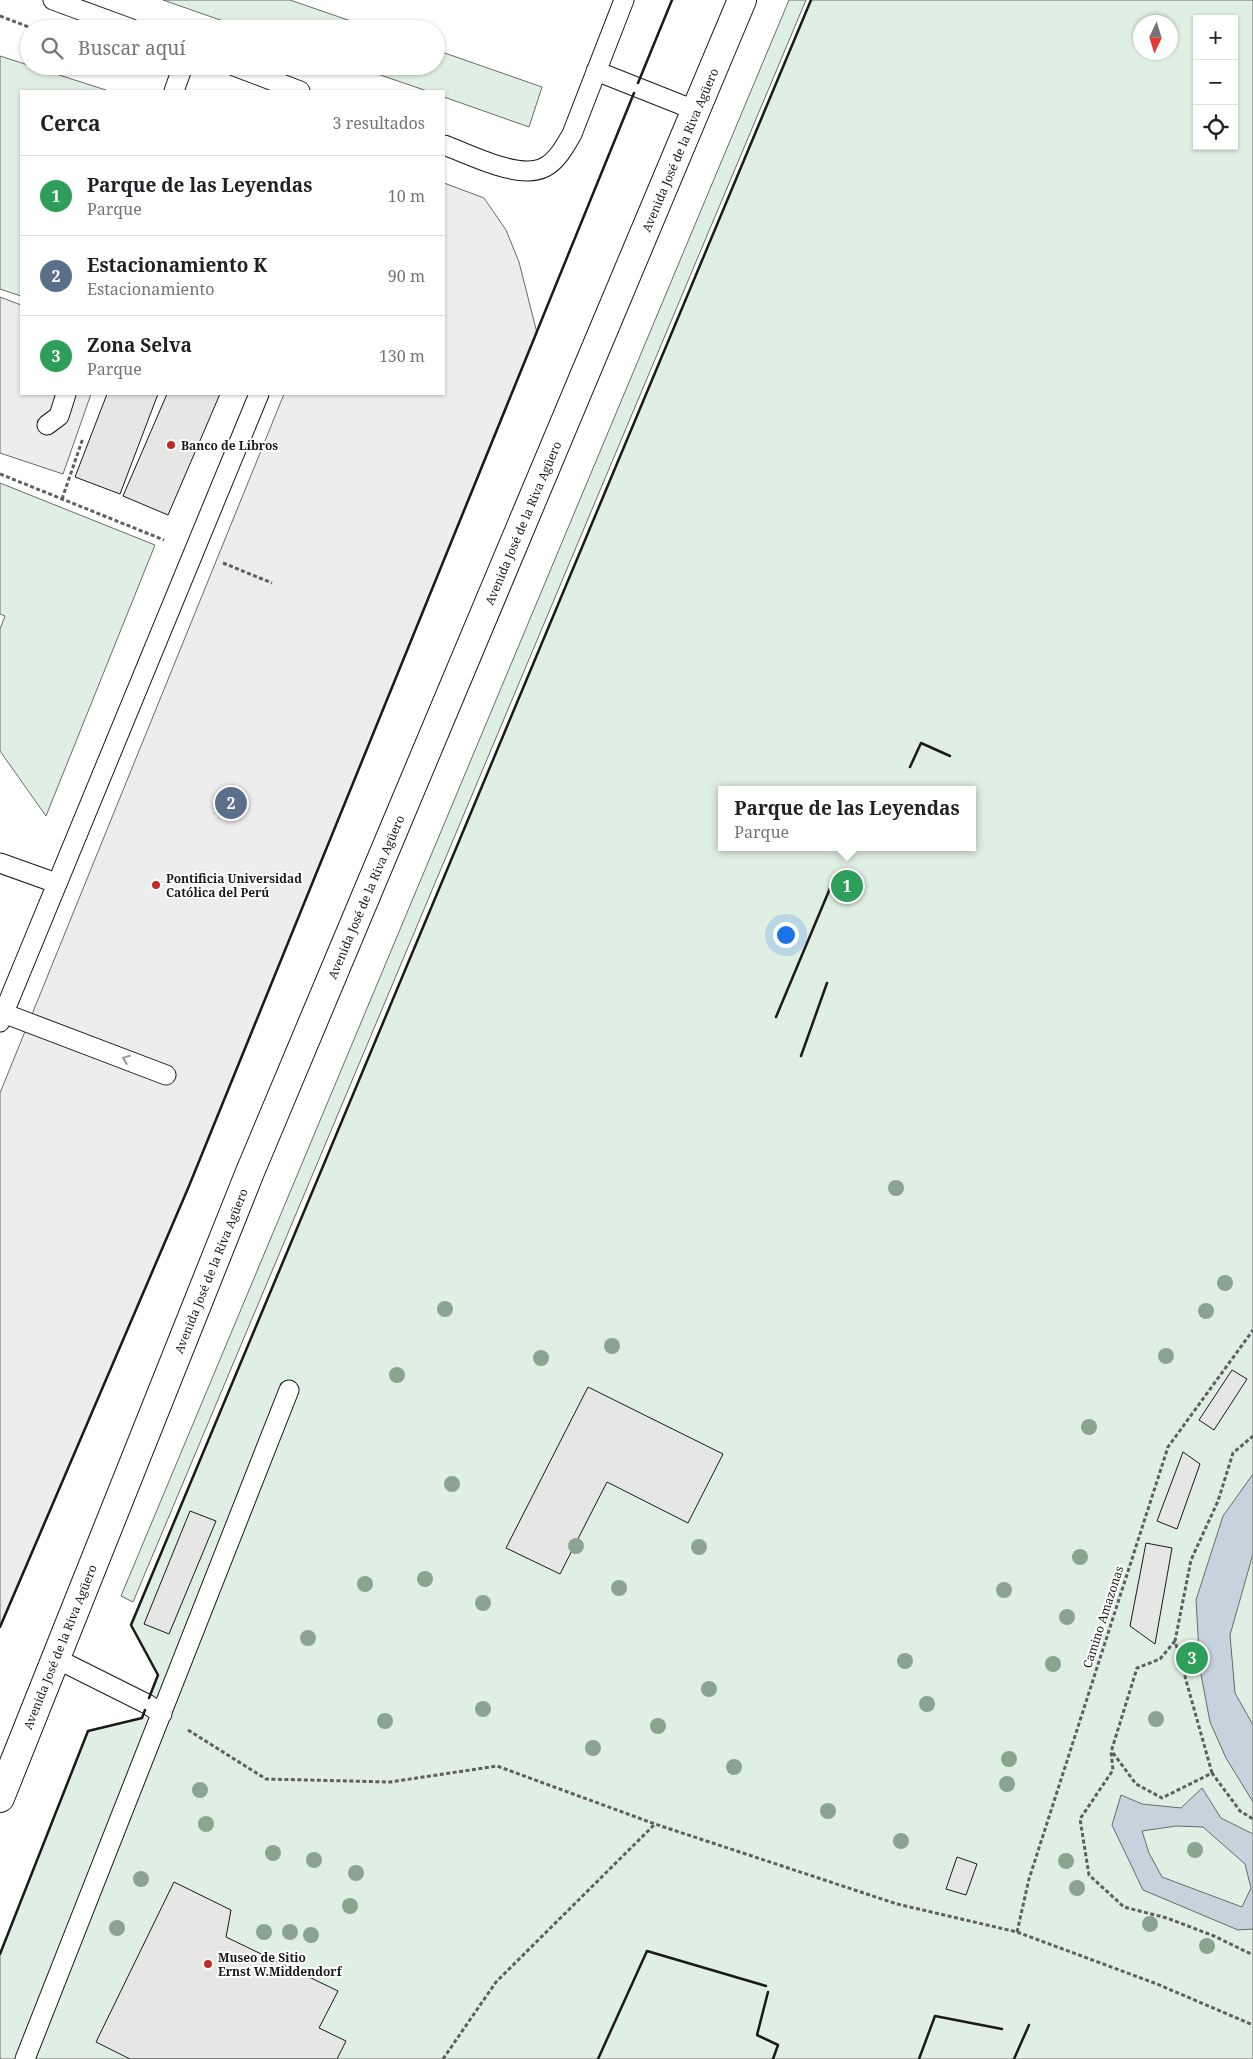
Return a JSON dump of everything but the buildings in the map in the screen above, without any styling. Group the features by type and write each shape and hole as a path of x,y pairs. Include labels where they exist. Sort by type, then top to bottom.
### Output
{"street":[{"name":"Avenida José de la Riva Agüero","path":"0,1798 9,1750 56,1658 250,1172 742,0"}],"lane":[{"path":"52,0 107,20"},
{"path":"445,144 515,171 530,171 545,167 562,151 572,134 624,0"},
{"path":"596,71 697,111"},
{"path":"174,90 180,75"},
{"path":"258,75 297,90"},
{"path":"47,425 60,416 66,395"},
{"path":"166,1075 86,1044 2,1017 258,395"},
{"path":"0,863 56,883"},
{"path":"25,2059 290,1390"},
{"path":"56,1658 147,1704 162,1714"}],"path":[{"path":"0,16 20,24"},
{"path":"62,499 84,438"},
{"path":"0,474 272,583"},
{"name":"Camino Amazonas","path":"1017,1932 1029,1879 1168,1447 1253,1330"},
{"path":"1253,1436 1233,1453 1218,1501 1191,1560 1175,1641 1212,1772 1240,1811 1253,1819"},
{"path":"1175,1641 1160,1660 1137,1668 1111,1752 1113,1770 1080,1819 1089,1875 1124,1907 1167,1918 1214,1936 1253,1955"},
{"path":"162,1714 266,1778 390,1782 497,1766 655,1824 897,1904 1017,1932 1157,1984 1253,2025"},
{"path":"1111,1752 1136,1784 1162,1798 1212,1772"},
{"path":"443,2059 496,1982 655,1824"}],"green space":[{"path":"163,0 290,0 348,20 220,20"},
{"path":"789,0 806,0 133,1602 121,1596"},
{"path":"811,0 1253,0 1253,2059 0,2059 0,1954 88,1731 142,1718 158,1675 131,1625"},
{"path":"445,53 542,87 529,127 445,97 445,90 424,90 380,75 445,75"},
{"path":"0,56 20,62 20,75 59,75 106,90 20,90 20,296 0,289"},
{"path":"0,483 155,545 46,816 0,751 0,629 5,616 0,614"}],"shaded area":[{"path":"445,183 484,198 506,230 519,262 537,333 189,1186 0,1627 0,1093 284,395 445,395"},
{"path":"0,297 20,305 20,395 91,395 63,474 0,453"},
{"path":"1253,1474 1253,1554 1230,1635 1235,1693 1253,1725 1253,1802 1226,1758 1210,1722 1200,1669 1196,1600 1223,1516"},
{"path":"1202,1788 1221,1818 1253,1834 1253,1929 1238,1930 1143,1890 1112,1825 1121,1795 1142,1804 1181,1808","holes":["1176,1826 1203,1827 1245,1864 1251,1888 1242,1907 1162,1877 1149,1853 1142,1831"]}],"wall":[{"path":"638,83 672,0"},
{"path":"149,1698 158,1675 131,1625 811,0"},
{"path":"0,1627 189,1186 634,93"},
{"path":"910,767 921,743 950,756"},
{"path":"776,1017 836,874"},
{"path":"801,1056 827,983"},
{"path":"0,1954 88,1731 142,1718 145,1710"},
{"path":"598,2059 647,1951 766,1986"},
{"path":"768,1992 757,2035 778,2045 773,2059"},
{"path":"919,2059 935,2016 1002,2029"},
{"path":"1014,2059 1029,2025"}],"place":[{"name":"Banco de Libros","path":"171,445"},
{"name":"Estacionamiento K","path":"231,803"},
{"name":"Pontificia Universidad Católica del Perú","path":"156,885"},
{"name":"Parque de las Leyendas","path":"847,886"},
{"name":"Zona Selva","path":"1192,1658"},
{"name":"Museo de Sitio Ernst W.Middendorf","path":"208,1964"}]}
